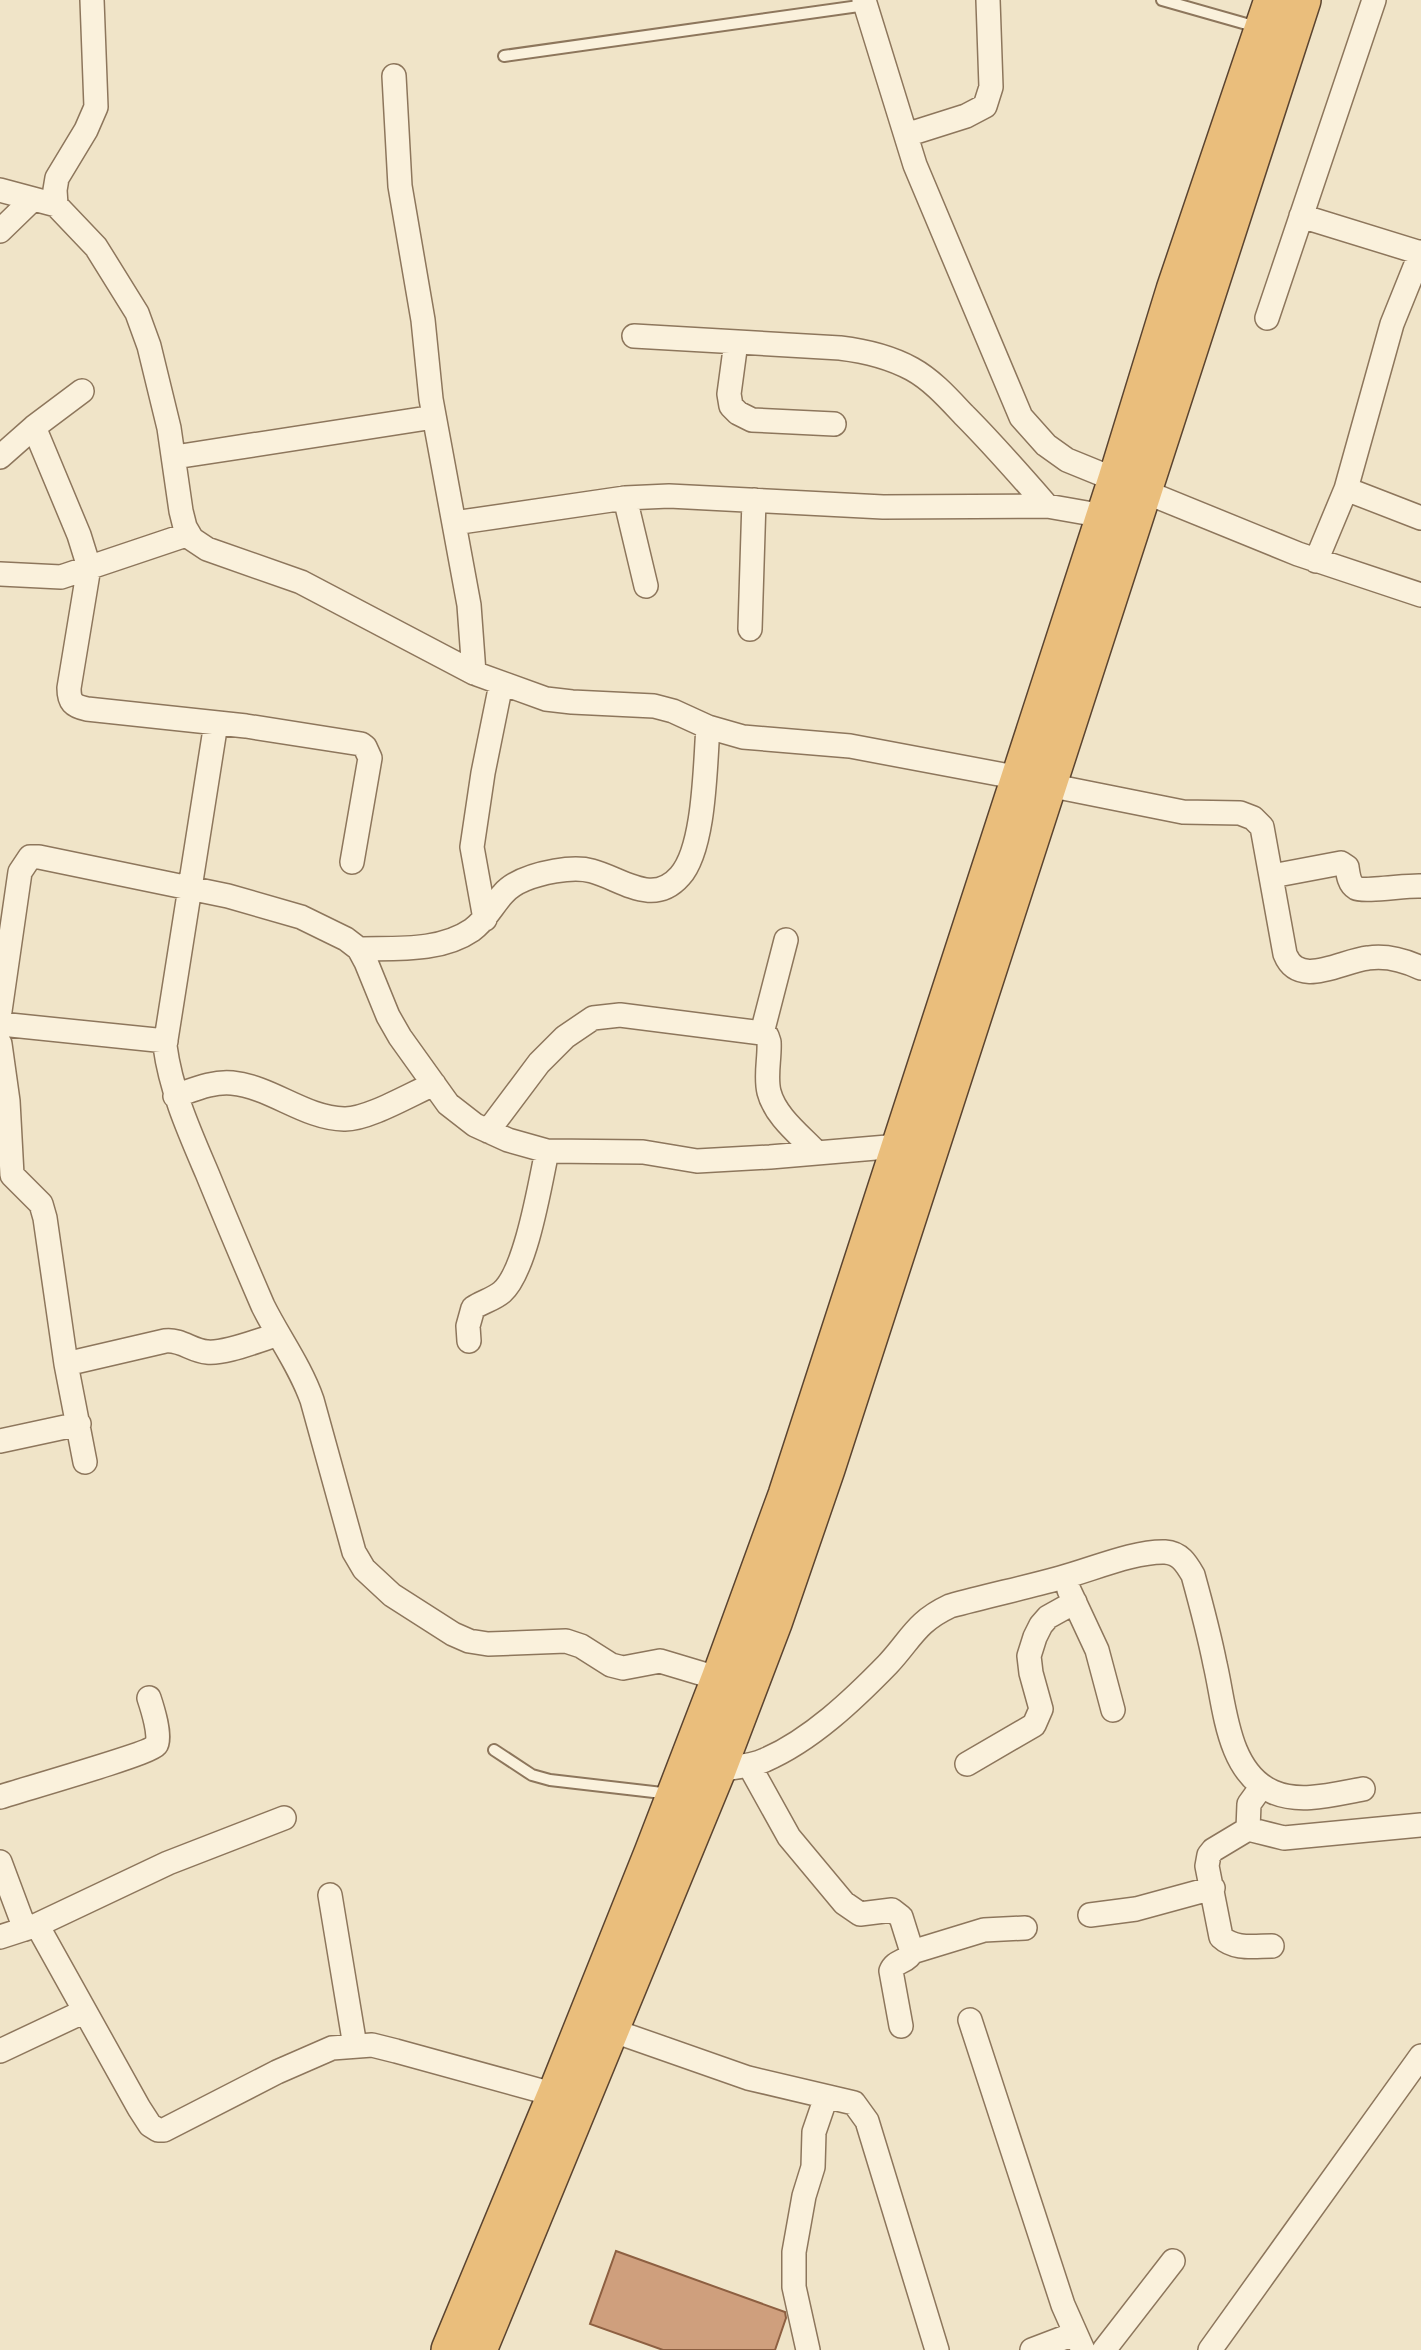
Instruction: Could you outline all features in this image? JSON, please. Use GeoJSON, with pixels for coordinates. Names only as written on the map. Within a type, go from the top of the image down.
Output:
{"type":"FeatureCollection","features":[{"type":"Feature","properties":{"kind":"highway"},"geometry":{"type":"LineString","coordinates":[[478,2350],[611,2030],[733,1767],[773,1623],[826,1469],[1034,781],[1129,485],[1302,0]]}},
{"type":"Feature","properties":{"kind":"highway"},"geometry":{"type":"LineString","coordinates":[[450,2350],[556,2095],[676,1794],[787,1495],[900,1146],[1034,781],[1104,516],[1129,485],[1175,290],[1268,14]]}},
{"type":"Feature","properties":{"kind":"street"},"geometry":{"type":"LineString","coordinates":[[56,205],[57,177],[86,130],[96,107],[92,0]]}},
{"type":"Feature","properties":{"kind":"street"},"geometry":{"type":"LineString","coordinates":[[906,135],[966,116],[985,106],[991,88],[988,0]]}},
{"type":"Feature","properties":{"kind":"street"},"geometry":{"type":"LineString","coordinates":[[1266,318],[1374,0]]}},
{"type":"Feature","properties":{"kind":"street"},"geometry":{"type":"LineString","coordinates":[[865,3],[915,164],[1021,417],[1046,445],[1067,460],[1316,561],[1421,595]]}},
{"type":"Feature","properties":{"kind":"street"},"geometry":{"type":"LineString","coordinates":[[394,76],[400,186],[423,320],[434,417],[470,605],[474,673]]}},
{"type":"Feature","properties":{"kind":"street"},"geometry":{"type":"LineString","coordinates":[[0,190],[56,205],[96,247],[137,313],[149,346],[175,457],[181,511],[191,539],[207,549],[301,582],[474,673],[546,698],[654,706],[743,737],[850,746],[1183,812],[1240,813],[1253,818],[1262,827],[1285,954],[1296,969],[1313,972],[1367,958],[1387,957],[1404,960],[1421,968]]}},
{"type":"Feature","properties":{"kind":"street"},"geometry":{"type":"LineString","coordinates":[[0,231],[33,199]]}},
{"type":"Feature","properties":{"kind":"street"},"geometry":{"type":"LineString","coordinates":[[1301,216],[1421,253],[1392,324],[1346,489],[1316,561]]}},
{"type":"Feature","properties":{"kind":"street"},"geometry":{"type":"LineString","coordinates":[[634,336],[853,349],[889,359],[912,369],[937,387],[1001,453],[1047,506]]}},
{"type":"Feature","properties":{"kind":"street"},"geometry":{"type":"LineString","coordinates":[[736,342],[729,394],[731,405],[738,413],[752,420],[834,424]]}},
{"type":"Feature","properties":{"kind":"street"},"geometry":{"type":"LineString","coordinates":[[0,457],[82,391]]}},
{"type":"Feature","properties":{"kind":"street"},"geometry":{"type":"LineString","coordinates":[[175,457],[434,417]]}},
{"type":"Feature","properties":{"kind":"street"},"geometry":{"type":"LineString","coordinates":[[34,427],[79,535],[89,567],[69,688],[72,704],[87,709],[246,726],[327,738],[365,747],[370,758],[352,862]]}},
{"type":"Feature","properties":{"kind":"street"},"geometry":{"type":"LineString","coordinates":[[1346,489],[1421,518]]}},
{"type":"Feature","properties":{"kind":"street"},"geometry":{"type":"LineString","coordinates":[[454,523],[625,498],[669,496],[883,507],[1047,506],[1104,516]]}},
{"type":"Feature","properties":{"kind":"street"},"geometry":{"type":"LineString","coordinates":[[625,498],[646,586]]}},
{"type":"Feature","properties":{"kind":"street"},"geometry":{"type":"LineString","coordinates":[[750,629],[754,500]]}},
{"type":"Feature","properties":{"kind":"street"},"geometry":{"type":"LineString","coordinates":[[0,574],[61,577],[189,534]]}},
{"type":"Feature","properties":{"kind":"street"},"geometry":{"type":"LineString","coordinates":[[485,919],[472,846],[501,684]]}},
{"type":"Feature","properties":{"kind":"street"},"geometry":{"type":"LineString","coordinates":[[216,723],[166,1041],[168,1071],[175,1096],[258,1294],[277,1335],[303,1375],[354,1552],[364,1569],[392,1595],[453,1634],[469,1641],[488,1644],[566,1641],[581,1646],[611,1665],[623,1668],[660,1661],[720,1679]]}},
{"type":"Feature","properties":{"kind":"street"},"geometry":{"type":"LineString","coordinates":[[359,949],[429,947],[453,940],[471,931],[485,919],[511,886],[558,870],[593,871],[613,881],[652,891],[670,885],[681,875],[695,851],[708,727]]}},
{"type":"Feature","properties":{"kind":"street"},"geometry":{"type":"LineString","coordinates":[[0,1012],[20,872],[30,857],[189,887],[301,917],[328,928],[359,949],[400,1037],[448,1104],[475,1125],[508,1140],[547,1151],[643,1152],[697,1161],[900,1146]]}},
{"type":"Feature","properties":{"kind":"street"},"geometry":{"type":"LineString","coordinates":[[1272,876],[1341,863],[1347,867],[1355,888],[1364,890],[1421,886]]}},
{"type":"Feature","properties":{"kind":"street"},"geometry":{"type":"LineString","coordinates":[[762,1033],[786,940]]}},
{"type":"Feature","properties":{"kind":"street"},"geometry":{"type":"LineString","coordinates":[[488,1131],[538,1063],[578,1026],[593,1017],[620,1016],[762,1033],[769,1042],[768,1081],[772,1099],[783,1117],[816,1152]]}},
{"type":"Feature","properties":{"kind":"street"},"geometry":{"type":"LineString","coordinates":[[0,1024],[166,1041]]}},
{"type":"Feature","properties":{"kind":"street"},"geometry":{"type":"LineString","coordinates":[[0,1044],[12,1175],[41,1204],[45,1218],[66,1364],[85,1462]]}},
{"type":"Feature","properties":{"kind":"street"},"geometry":{"type":"LineString","coordinates":[[175,1096],[205,1086],[233,1083],[310,1112],[345,1119],[366,1115],[433,1084]]}},
{"type":"Feature","properties":{"kind":"street"},"geometry":{"type":"LineString","coordinates":[[470,1341],[470,1315],[473,1308],[503,1292],[511,1281],[528,1237],[547,1151]]}},
{"type":"Feature","properties":{"kind":"street"},"geometry":{"type":"LineString","coordinates":[[66,1364],[165,1341],[174,1340],[206,1352],[220,1351],[277,1335]]}},
{"type":"Feature","properties":{"kind":"street"},"geometry":{"type":"LineString","coordinates":[[0,1441],[79,1424]]}},
{"type":"Feature","properties":{"kind":"street"},"geometry":{"type":"LineString","coordinates":[[901,2026],[891,1971],[895,1964],[908,1959],[912,1946],[901,1917],[892,1910],[860,1914],[844,1903],[819,1876],[733,1767],[764,1760],[818,1726],[889,1662],[922,1621],[932,1614],[950,1605],[1149,1554],[1167,1552],[1179,1556],[1193,1574],[1230,1732],[1241,1761],[1262,1786],[1275,1793],[1299,1798],[1363,1789]]}},
{"type":"Feature","properties":{"kind":"street"},"geometry":{"type":"LineString","coordinates":[[1063,1578],[1097,1650],[1113,1710]]}},
{"type":"Feature","properties":{"kind":"street"},"geometry":{"type":"LineString","coordinates":[[967,1764],[1034,1725],[1041,1709],[1029,1656],[1035,1637],[1048,1617],[1075,1602]]}},
{"type":"Feature","properties":{"kind":"street"},"geometry":{"type":"LineString","coordinates":[[0,1797],[148,1751],[156,1746],[159,1738],[149,1698]]}},
{"type":"Feature","properties":{"kind":"street"},"geometry":{"type":"LineString","coordinates":[[1248,1829],[1249,1804],[1262,1786]]}},
{"type":"Feature","properties":{"kind":"street"},"geometry":{"type":"LineString","coordinates":[[0,1937],[31,1927],[168,1863],[284,1818]]}},
{"type":"Feature","properties":{"kind":"street"},"geometry":{"type":"LineString","coordinates":[[1272,1947],[1239,1947],[1228,1944],[1221,1937],[1207,1866],[1209,1855],[1248,1829],[1284,1838],[1421,1825]]}},
{"type":"Feature","properties":{"kind":"street"},"geometry":{"type":"LineString","coordinates":[[0,1862],[31,1927],[85,2011],[139,2108],[150,2125],[158,2130],[187,2121],[277,2071],[332,2048],[372,2045],[556,2095]]}},
{"type":"Feature","properties":{"kind":"street"},"geometry":{"type":"LineString","coordinates":[[1090,1915],[1136,1909],[1213,1888]]}},
{"type":"Feature","properties":{"kind":"street"},"geometry":{"type":"LineString","coordinates":[[330,1895],[355,2046]]}},
{"type":"Feature","properties":{"kind":"street"},"geometry":{"type":"LineString","coordinates":[[912,1952],[984,1930],[1025,1928]]}},
{"type":"Feature","properties":{"kind":"street"},"geometry":{"type":"LineString","coordinates":[[0,2051],[85,2011]]}},
{"type":"Feature","properties":{"kind":"street"},"geometry":{"type":"LineString","coordinates":[[970,2020],[1079,2342],[1032,2350]]}},
{"type":"Feature","properties":{"kind":"street"},"geometry":{"type":"LineString","coordinates":[[611,2030],[748,2078],[826,2098],[842,2098],[854,2103],[867,2122],[937,2350]]}},
{"type":"Feature","properties":{"kind":"street"},"geometry":{"type":"LineString","coordinates":[[1210,2350],[1421,2056]]}},
{"type":"Feature","properties":{"kind":"street"},"geometry":{"type":"LineString","coordinates":[[808,2350],[794,2287],[794,2252],[804,2196],[813,2167],[814,2132],[826,2098]]}},
{"type":"Feature","properties":{"kind":"street"},"geometry":{"type":"LineString","coordinates":[[1104,2350],[1173,2261]]}},
{"type":"Feature","properties":{"kind":"lane"},"geometry":{"type":"LineString","coordinates":[[1162,0],[1268,14]]}},
{"type":"Feature","properties":{"kind":"lane"},"geometry":{"type":"LineString","coordinates":[[504,55],[865,3]]}},
{"type":"Feature","properties":{"kind":"lane"},"geometry":{"type":"LineString","coordinates":[[494,1750],[532,1775],[550,1780],[676,1794]]}},
{"type":"Feature","properties":{"kind":"building"},"geometry":{"type":"Polygon","coordinates":[[[616,2251],[785,2312],[786,2318],[775,2350],[663,2350],[590,2324],[616,2251]]]}}]}
